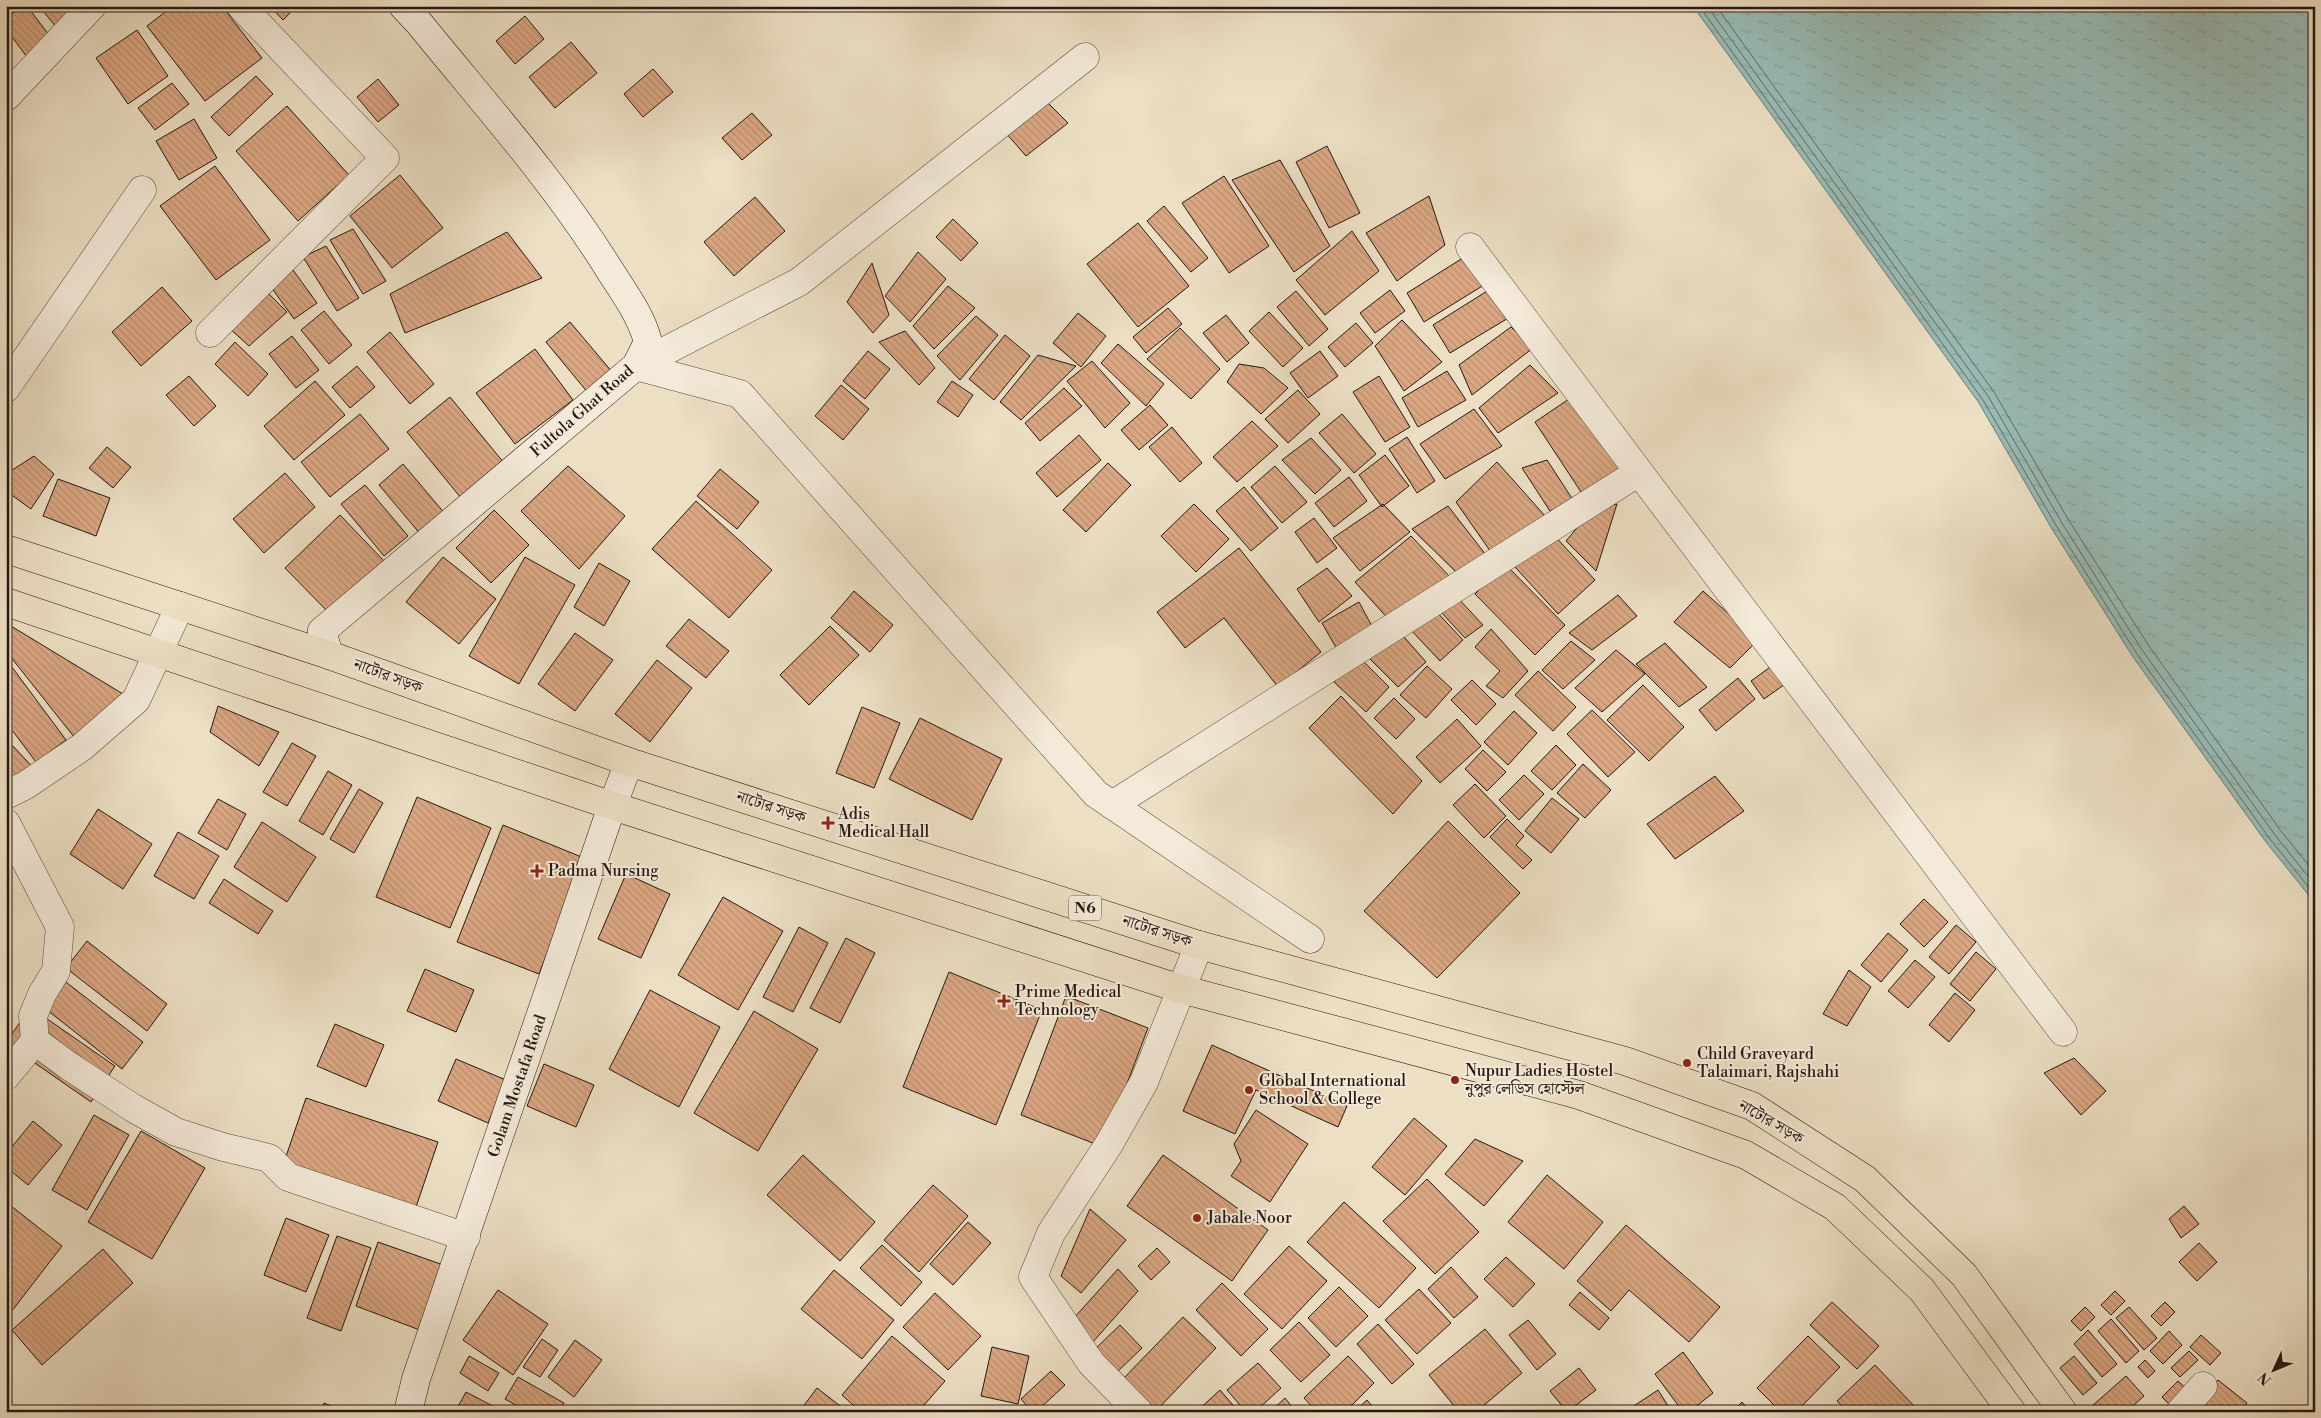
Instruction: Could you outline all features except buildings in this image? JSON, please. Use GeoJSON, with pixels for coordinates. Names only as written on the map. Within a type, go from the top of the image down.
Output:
{"type":"FeatureCollection","features":[{"type":"Feature","properties":{"kind":"highway","name":"নাটোর সড়ক"},"geometry":{"type":"LineString","coordinates":[[6,549],[329,655],[629,762],[1199,945],[1625,1062],[1752,1106],[1865,1179],[1964,1275],[2063,1412]]}},
{"type":"Feature","properties":{"kind":"highway"},"geometry":{"type":"LineString","coordinates":[[6,602],[612,806],[1181,989],[1579,1095],[1746,1155],[1836,1207],[1922,1290],[2012,1412]]}},
{"type":"Feature","properties":{"kind":"street"},"geometry":{"type":"LineString","coordinates":[[6,97],[92,6]]}},
{"type":"Feature","properties":{"kind":"street"},"geometry":{"type":"LineString","coordinates":[[210,333],[385,158],[241,6]]}},
{"type":"Feature","properties":{"kind":"street","name":"Fultola Ghat Road"},"geometry":{"type":"LineString","coordinates":[[329,655],[322,631],[636,366],[648,342],[644,323],[591,240],[532,161],[403,6]]}},
{"type":"Feature","properties":{"kind":"street"},"geometry":{"type":"LineString","coordinates":[[636,366],[799,282],[1084,57]]}},
{"type":"Feature","properties":{"kind":"street"},"geometry":{"type":"LineString","coordinates":[[6,388],[142,190]]}},
{"type":"Feature","properties":{"kind":"street"},"geometry":{"type":"LineString","coordinates":[[1470,247],[2063,1032]]}},
{"type":"Feature","properties":{"kind":"street"},"geometry":{"type":"LineString","coordinates":[[636,366],[740,394],[1096,794],[1310,939]]}},
{"type":"Feature","properties":{"kind":"street"},"geometry":{"type":"LineString","coordinates":[[1112,805],[1639,472]]}},
{"type":"Feature","properties":{"kind":"street"},"geometry":{"type":"LineString","coordinates":[[6,795],[26,785],[82,747],[136,700],[180,606]]}},
{"type":"Feature","properties":{"kind":"street","name":"Golam Mostafa Road"},"geometry":{"type":"LineString","coordinates":[[408,1412],[416,1379],[612,806],[629,762]]}},
{"type":"Feature","properties":{"kind":"street"},"geometry":{"type":"LineString","coordinates":[[6,823],[60,927],[56,971],[42,994],[33,1016],[35,1041],[6,1076]]}},
{"type":"Feature","properties":{"kind":"street"},"geometry":{"type":"LineString","coordinates":[[1138,1412],[1091,1363],[1034,1277],[1051,1233],[1109,1144],[1144,1082],[1199,945]]}},
{"type":"Feature","properties":{"kind":"street"},"geometry":{"type":"LineString","coordinates":[[35,1041],[133,1108],[176,1132],[223,1147],[269,1158],[288,1177],[466,1237]]}},
{"type":"Feature","properties":{"kind":"street"},"geometry":{"type":"LineString","coordinates":[[2180,1412],[2203,1386]]}},
{"type":"Feature","properties":{"kind":"water"},"geometry":{"type":"Polygon","coordinates":[[[1693,6],[2315,6],[2315,903],[2266,842],[2133,657],[2052,529],[1979,403],[1693,6]]]}},
{"type":"Feature","properties":{"kind":"place","name":"Adis Medical Hall"},"geometry":{"type":"Point","coordinates":[828,823]}},
{"type":"Feature","properties":{"kind":"place","name":"Padma Nursing"},"geometry":{"type":"Point","coordinates":[537,871]}},
{"type":"Feature","properties":{"kind":"place","name":"Prime Medical Technology"},"geometry":{"type":"Point","coordinates":[1004,1001]}},
{"type":"Feature","properties":{"kind":"place","name":"Child Graveyard Talaimari, Rajshahi"},"geometry":{"type":"Point","coordinates":[1687,1063]}},
{"type":"Feature","properties":{"kind":"place","name":"Nupur Ladies Hostel নুপুর লেডিস হোস্টেল"},"geometry":{"type":"Point","coordinates":[1455,1080]}},
{"type":"Feature","properties":{"kind":"place","name":"Global International School & College"},"geometry":{"type":"Point","coordinates":[1249,1090]}},
{"type":"Feature","properties":{"kind":"place","name":"Jabale Noor"},"geometry":{"type":"Point","coordinates":[1197,1218]}}]}
